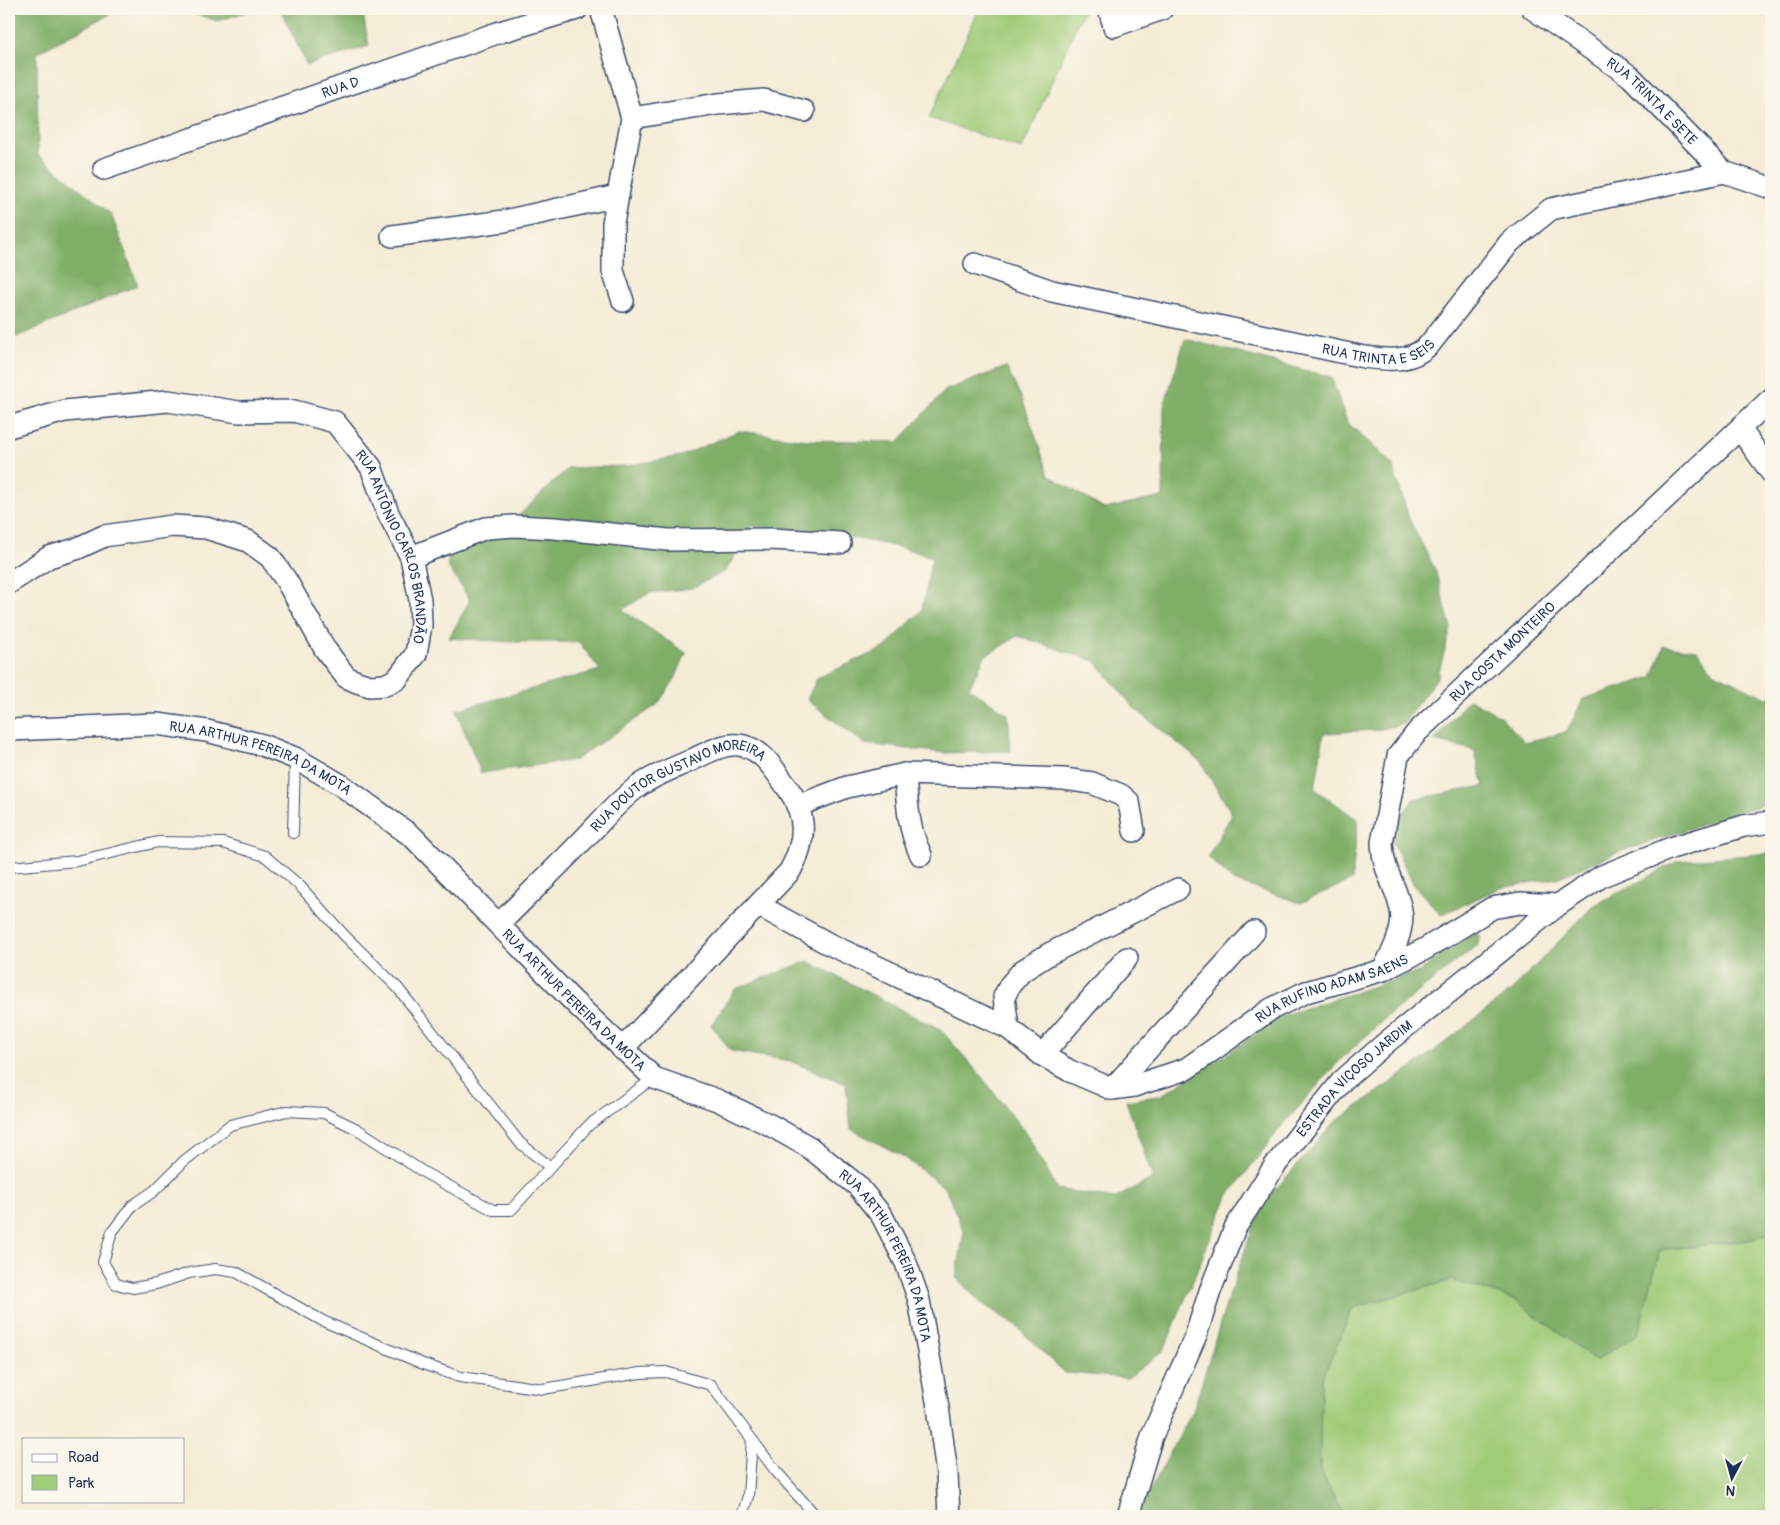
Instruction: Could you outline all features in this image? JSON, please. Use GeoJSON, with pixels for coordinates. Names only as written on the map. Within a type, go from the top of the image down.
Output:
{"type":"FeatureCollection","features":[{"type":"Feature","properties":{"kind":"street","name":"RUA D"},"geometry":{"type":"LineString","coordinates":[[104,169],[500,32],[577,9]]}},
{"type":"Feature","properties":{"kind":"street"},"geometry":{"type":"LineString","coordinates":[[601,9],[632,118],[613,223],[613,271],[622,301]]}},
{"type":"Feature","properties":{"kind":"street"},"geometry":{"type":"LineString","coordinates":[[1109,9],[1114,26],[1162,9]]}},
{"type":"Feature","properties":{"kind":"street","name":"RUA TRINTA E SETE"},"geometry":{"type":"LineString","coordinates":[[1533,9],[1630,76],[1724,172],[1771,188]]}},
{"type":"Feature","properties":{"kind":"street"},"geometry":{"type":"LineString","coordinates":[[632,118],[718,104],[764,100],[804,112]]}},
{"type":"Feature","properties":{"kind":"street","name":"RUA TRINTA E SEIS"},"geometry":{"type":"LineString","coordinates":[[975,264],[1052,291],[1364,357],[1403,360],[1419,355],[1429,345],[1510,242],[1551,209],[1724,172]]}},
{"type":"Feature","properties":{"kind":"street"},"geometry":{"type":"LineString","coordinates":[[392,236],[504,221],[617,196]]}},
{"type":"Feature","properties":{"kind":"street","name":"RUA COSTA MONTEIRO"},"geometry":{"type":"LineString","coordinates":[[1383,970],[1392,953],[1402,921],[1401,910],[1382,857],[1382,843],[1398,756],[1418,732],[1771,399]]}},
{"type":"Feature","properties":{"kind":"street","name":"RUA ANTÔNIO CARLOS BRANDÃO"},"geometry":{"type":"LineString","coordinates":[[9,427],[66,411],[168,401],[239,412],[294,411],[335,422],[371,467],[388,512],[411,557],[420,600],[421,626],[416,654],[397,679],[385,685],[370,686],[346,677],[325,650],[286,580],[270,557],[248,541],[227,532],[206,528],[172,526],[104,536],[49,557],[9,583]]}},
{"type":"Feature","properties":{"kind":"street"},"geometry":{"type":"LineString","coordinates":[[1740,430],[1771,472]]}},
{"type":"Feature","properties":{"kind":"street"},"geometry":{"type":"LineString","coordinates":[[411,557],[486,528],[514,526],[555,528],[668,540],[771,539],[840,543]]}},
{"type":"Feature","properties":{"kind":"street","name":"RUA ARTHUR PEREIRA DA MOTA"},"geometry":{"type":"LineString","coordinates":[[9,730],[157,724],[207,731],[262,745],[296,758],[341,785],[402,827],[622,1049],[654,1078],[717,1100],[770,1125],[808,1147],[858,1186],[882,1216],[906,1263],[919,1300],[938,1407],[947,1474],[949,1516]]}},
{"type":"Feature","properties":{"kind":"street","name":"RUA DOUTOR GUSTAVO MOREIRA"},"geometry":{"type":"LineString","coordinates":[[499,924],[612,810],[638,787],[713,750],[742,745],[756,750],[768,762],[791,793],[797,806],[802,823],[803,838],[800,853],[790,871],[622,1049]]}},
{"type":"Feature","properties":{"kind":"street"},"geometry":{"type":"LineString","coordinates":[[905,774],[909,823],[913,840],[921,856]]}},
{"type":"Feature","properties":{"kind":"street"},"geometry":{"type":"LineString","coordinates":[[797,806],[847,787],[905,774],[1034,778],[1092,783],[1109,788],[1130,802],[1134,831]]}},
{"type":"Feature","properties":{"kind":"street","name":"ESTRADA VIÇOSO JARDIM"},"geometry":{"type":"LineString","coordinates":[[1128,1516],[1152,1436],[1196,1335],[1210,1291],[1235,1228],[1274,1167],[1342,1081],[1388,1041],[1558,905],[1602,876],[1672,848],[1744,826],[1771,822]]}},
{"type":"Feature","properties":{"kind":"street"},"geometry":{"type":"LineString","coordinates":[[1008,1028],[1004,997],[1010,985],[1022,971],[1049,954],[1178,889]]}},
{"type":"Feature","properties":{"kind":"street","name":"RUA RUFINO ADAM SAENS"},"geometry":{"type":"LineString","coordinates":[[1112,1089],[1156,1081],[1186,1069],[1280,1005],[1306,992],[1383,970],[1425,949],[1492,908],[1520,903],[1558,905]]}},
{"type":"Feature","properties":{"kind":"street"},"geometry":{"type":"LineString","coordinates":[[758,905],[827,943],[1008,1028],[1042,1055],[1070,1071],[1112,1089],[1254,932]]}},
{"type":"Feature","properties":{"kind":"street"},"geometry":{"type":"LineString","coordinates":[[1042,1055],[1127,958]]}},
{"type":"Feature","properties":{"kind":"lane"},"geometry":{"type":"LineString","coordinates":[[293,833],[296,758]]}},
{"type":"Feature","properties":{"kind":"lane"},"geometry":{"type":"LineString","coordinates":[[9,867],[77,861],[158,842],[223,843],[265,856],[300,885],[345,936],[397,988],[520,1143],[550,1167]]}},
{"type":"Feature","properties":{"kind":"lane"},"geometry":{"type":"LineString","coordinates":[[654,1078],[590,1124],[511,1210],[493,1210],[425,1173],[357,1129],[324,1113],[286,1112],[230,1125],[184,1161],[154,1191],[132,1206],[112,1232],[103,1262],[116,1284],[133,1288],[156,1284],[189,1273],[215,1269],[236,1272],[323,1321],[423,1364],[460,1377],[542,1389],[640,1374],[666,1372],[712,1385],[752,1440],[816,1516]]}},
{"type":"Feature","properties":{"kind":"lane"},"geometry":{"type":"LineString","coordinates":[[742,1516],[748,1496],[752,1440]]}},
{"type":"Feature","properties":{"kind":"green space"},"geometry":{"type":"Polygon","coordinates":[[[9,9],[120,9],[37,53],[38,155],[111,214],[138,285],[9,340],[9,9]]]}},
{"type":"Feature","properties":{"kind":"green space"},"geometry":{"type":"Polygon","coordinates":[[[180,9],[256,9],[217,21],[180,9]]]}},
{"type":"Feature","properties":{"kind":"green space"},"geometry":{"type":"Polygon","coordinates":[[[280,9],[362,9],[369,46],[307,65],[280,9]]]}},
{"type":"Feature","properties":{"kind":"green space"},"geometry":{"type":"Polygon","coordinates":[[[979,9],[1084,9],[1022,149],[929,118],[979,9]]]}},
{"type":"Feature","properties":{"kind":"green space"},"geometry":{"type":"Polygon","coordinates":[[[1185,339],[1331,377],[1347,422],[1392,464],[1410,521],[1435,569],[1451,628],[1437,678],[1403,724],[1376,730],[1324,733],[1315,789],[1358,820],[1352,880],[1301,903],[1233,881],[1208,857],[1232,814],[1200,761],[1134,708],[1095,661],[1018,636],[985,656],[969,688],[1008,714],[1011,751],[945,753],[865,744],[807,700],[817,678],[884,648],[922,610],[932,557],[866,540],[820,534],[751,526],[726,571],[692,588],[649,593],[622,610],[686,653],[675,679],[657,705],[575,760],[481,773],[456,710],[600,670],[579,642],[511,642],[449,638],[470,600],[447,565],[454,546],[509,525],[568,468],[626,466],[681,456],[739,431],[807,440],[898,442],[946,390],[1006,367],[1023,401],[1049,475],[1104,509],[1163,497],[1164,406],[1185,339]]]}},
{"type":"Feature","properties":{"kind":"green space"},"geometry":{"type":"Polygon","coordinates":[[[1664,646],[1697,650],[1713,672],[1767,698],[1771,697],[1771,802],[1616,853],[1557,878],[1500,888],[1441,915],[1414,885],[1388,833],[1414,799],[1484,786],[1474,750],[1434,741],[1469,699],[1500,716],[1525,742],[1567,732],[1583,699],[1652,677],[1664,646]]]}},
{"type":"Feature","properties":{"kind":"green space"},"geometry":{"type":"Polygon","coordinates":[[[1771,853],[1771,1234],[1755,1239],[1660,1250],[1638,1334],[1596,1360],[1515,1300],[1452,1280],[1353,1308],[1321,1381],[1320,1471],[1344,1516],[1136,1516],[1193,1411],[1225,1308],[1260,1207],[1334,1123],[1421,1061],[1511,991],[1593,906],[1678,861],[1771,853]]]}},
{"type":"Feature","properties":{"kind":"green space"},"geometry":{"type":"Polygon","coordinates":[[[1480,934],[1478,945],[1390,1014],[1343,1057],[1281,1127],[1228,1196],[1164,1350],[1128,1378],[1065,1373],[1015,1325],[981,1303],[956,1278],[964,1232],[945,1188],[904,1157],[851,1129],[846,1084],[790,1061],[731,1051],[711,1025],[735,989],[808,961],[942,1031],[981,1076],[1028,1136],[1057,1189],[1114,1199],[1153,1178],[1126,1101],[1162,1095],[1231,1051],[1281,1016],[1421,971],[1463,937],[1480,934]]]}},
{"type":"Feature","properties":{"kind":"green space"},"geometry":{"type":"Polygon","coordinates":[[[1771,1234],[1771,1516],[1424,1516],[1422,1513],[1344,1516],[1320,1471],[1321,1381],[1353,1308],[1452,1280],[1515,1300],[1596,1360],[1638,1334],[1660,1250],[1755,1239],[1771,1234]]]}}]}
